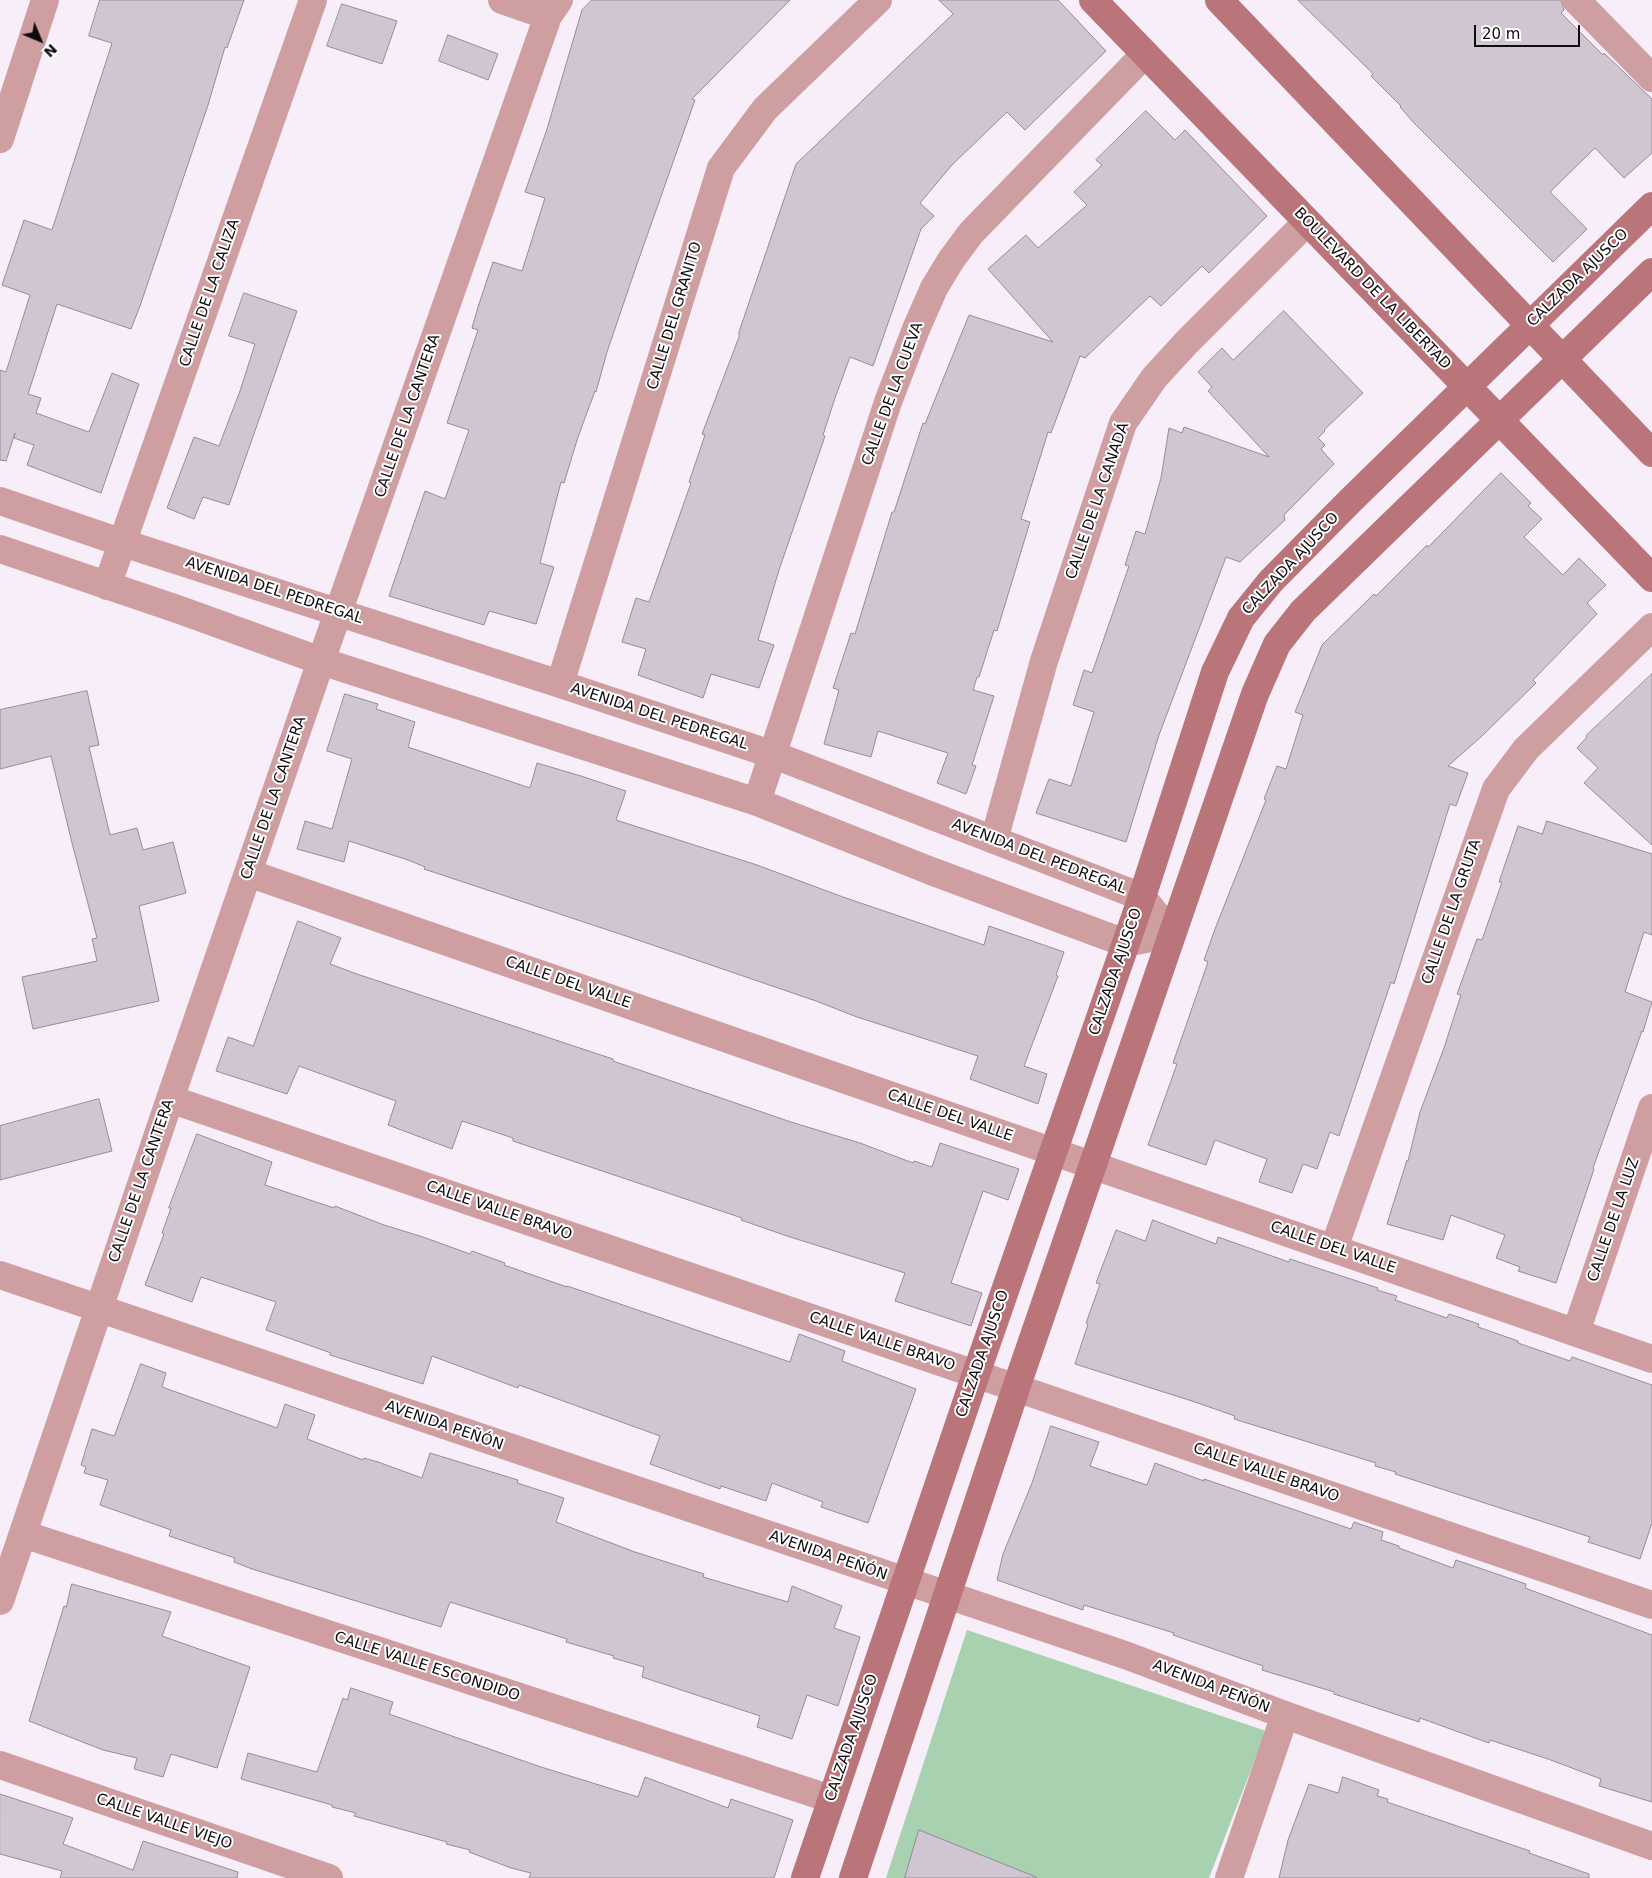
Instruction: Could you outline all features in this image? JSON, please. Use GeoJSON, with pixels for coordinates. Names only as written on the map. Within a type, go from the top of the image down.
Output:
{"type":"FeatureCollection","features":[{"type":"Feature","properties":{"kind":"street"},"geometry":{"type":"LineString","coordinates":[[0,139],[46,0]]}},
{"type":"Feature","properties":{"kind":"street","name":"CALLE DE LA CALIZA"},"geometry":{"type":"LineString","coordinates":[[107,586],[313,0]]}},
{"type":"Feature","properties":{"kind":"street"},"geometry":{"type":"LineString","coordinates":[[502,0],[554,8]]}},
{"type":"Feature","properties":{"kind":"street","name":"CALLE DEL GRANITO"},"geometry":{"type":"LineString","coordinates":[[560,684],[721,168],[765,109],[878,0]]}},
{"type":"Feature","properties":{"kind":"street","name":"BOULEVARD DE LA LIBERTAD"},"geometry":{"type":"LineString","coordinates":[[1093,0],[1652,578]]}},
{"type":"Feature","properties":{"kind":"street"},"geometry":{"type":"LineString","coordinates":[[1219,0],[1652,453]]}},
{"type":"Feature","properties":{"kind":"street"},"geometry":{"type":"LineString","coordinates":[[1576,0],[1652,78]]}},
{"type":"Feature","properties":{"kind":"street","name":"CALLE DE LA CANTERA"},"geometry":{"type":"LineString","coordinates":[[0,1601],[98,1309],[321,661],[554,8]]}},
{"type":"Feature","properties":{"kind":"street","name":"CALLE DE LA CUEVA"},"geometry":{"type":"LineString","coordinates":[[757,802],[774,755],[888,402],[934,288],[951,260],[971,233],[1145,54]]}},
{"type":"Feature","properties":{"kind":"street","name":"CALZADA AJUSCO"},"geometry":{"type":"LineString","coordinates":[[804,1878],[976,1374],[1142,897],[1215,672],[1241,618],[1272,581],[1350,501],[1652,206]]}},
{"type":"Feature","properties":{"kind":"street","name":"CALLE DE LA CANADÁ"},"geometry":{"type":"LineString","coordinates":[[994,840],[1044,661],[1123,423],[1154,378],[1307,222]]}},
{"type":"Feature","properties":{"kind":"street"},"geometry":{"type":"LineString","coordinates":[[852,1878],[1016,1388],[1172,934],[1256,694],[1277,644],[1303,610],[1652,272]]}},
{"type":"Feature","properties":{"kind":"street","name":"AVENIDA DEL PEDREGAL"},"geometry":{"type":"LineString","coordinates":[[0,501],[123,543],[340,612],[774,755],[1142,897],[1172,934]]}},
{"type":"Feature","properties":{"kind":"street"},"geometry":{"type":"LineString","coordinates":[[0,549],[180,610],[321,661],[757,802],[931,871],[1126,943],[1172,934]]}},
{"type":"Feature","properties":{"kind":"street","name":"CALLE DE LA GRUTA"},"geometry":{"type":"LineString","coordinates":[[1334,1248],[1496,789],[1526,749],[1652,627]]}},
{"type":"Feature","properties":{"kind":"street","name":"CALLE DEL VALLE"},"geometry":{"type":"LineString","coordinates":[[248,873],[1652,1359]]}},
{"type":"Feature","properties":{"kind":"street","name":"CALLE VALLE BRAVO"},"geometry":{"type":"LineString","coordinates":[[170,1099],[1652,1605]]}},
{"type":"Feature","properties":{"kind":"street","name":"CALLE DE LA LUZ"},"geometry":{"type":"LineString","coordinates":[[1576,1332],[1652,1108]]}},
{"type":"Feature","properties":{"kind":"street","name":"AVENIDA PEÑÓN"},"geometry":{"type":"LineString","coordinates":[[0,1275],[1125,1655],[1285,1715],[1652,1846]]}},
{"type":"Feature","properties":{"kind":"street","name":"CALLE VALLE ESCONDIDO"},"geometry":{"type":"LineString","coordinates":[[23,1534],[832,1799]]}},
{"type":"Feature","properties":{"kind":"street"},"geometry":{"type":"LineString","coordinates":[[1229,1878],[1285,1715]]}},
{"type":"Feature","properties":{"kind":"street","name":"CALLE VALLE VIEJO"},"geometry":{"type":"LineString","coordinates":[[0,1765],[329,1878]]}},
{"type":"Feature","properties":{"kind":"green space"},"geometry":{"type":"Polygon","coordinates":[[[967,1630],[1266,1731],[1209,1878],[886,1878],[967,1630]]]}},
{"type":"Feature","properties":{"kind":"building"},"geometry":{"type":"Polygon","coordinates":[[[100,0],[244,0],[227,48],[225,47],[208,105],[131,329],[57,304],[28,394],[41,398],[36,413],[89,432],[112,373],[139,384],[101,493],[27,465],[34,445],[14,438],[15,433],[6,461],[0,460],[0,370],[6,372],[30,295],[2,285],[24,220],[52,230],[112,43],[89,36],[100,0]]]}},
{"type":"Feature","properties":{"kind":"building"},"geometry":{"type":"Polygon","coordinates":[[[592,0],[790,0],[692,99],[695,100],[607,352],[596,392],[578,437],[564,483],[561,482],[540,563],[554,567],[536,624],[489,611],[484,625],[389,596],[425,491],[445,499],[469,430],[447,423],[478,330],[472,328],[478,307],[493,262],[522,271],[545,198],[525,192],[547,129],[582,10],[592,0]]]}},
{"type":"Feature","properties":{"kind":"building"},"geometry":{"type":"Polygon","coordinates":[[[939,0],[1058,0],[1106,51],[1025,130],[1007,112],[952,165],[920,203],[934,216],[921,229],[873,366],[850,357],[835,398],[823,435],[825,436],[779,570],[758,640],[774,645],[759,688],[711,674],[703,698],[638,675],[646,649],[622,642],[636,598],[649,602],[691,483],[689,482],[705,435],[702,434],[739,337],[739,332],[796,164],[953,14],[939,0]]]}},
{"type":"Feature","properties":{"kind":"building"},"geometry":{"type":"Polygon","coordinates":[[[1298,0],[1561,0],[1564,10],[1561,13],[1603,55],[1604,53],[1652,99],[1652,153],[1624,178],[1595,148],[1550,192],[1587,229],[1553,262],[1413,122],[1401,106],[1371,76],[1373,74],[1298,0]]]}},
{"type":"Feature","properties":{"kind":"building"},"geometry":{"type":"Polygon","coordinates":[[[342,4],[397,21],[382,64],[327,46],[342,4]]]}},
{"type":"Feature","properties":{"kind":"building"},"geometry":{"type":"Polygon","coordinates":[[[448,35],[498,54],[488,80],[439,61],[448,35]]]}},
{"type":"Feature","properties":{"kind":"building"},"geometry":{"type":"Polygon","coordinates":[[[1146,111],[1175,140],[1185,130],[1267,216],[1209,273],[1202,266],[1161,306],[1150,296],[1085,358],[1080,356],[1051,433],[1048,432],[1021,519],[1030,522],[997,631],[994,630],[973,690],[994,696],[972,765],[976,766],[966,794],[937,783],[948,753],[878,731],[871,757],[824,744],[839,690],[833,688],[851,633],[855,634],[892,512],[894,512],[923,423],[925,424],[969,315],[1053,342],[988,269],[1026,235],[1038,248],[1087,205],[1074,192],[1102,165],[1096,160],[1146,111]]]}},
{"type":"Feature","properties":{"kind":"building"},"geometry":{"type":"Polygon","coordinates":[[[244,293],[297,311],[229,505],[203,497],[194,519],[167,508],[194,437],[219,446],[240,391],[255,344],[229,336],[244,293]]]}},
{"type":"Feature","properties":{"kind":"building"},"geometry":{"type":"Polygon","coordinates":[[[1284,311],[1363,393],[1318,438],[1325,445],[1321,449],[1334,464],[1284,515],[1285,520],[1240,562],[1226,557],[1159,735],[1126,842],[1036,813],[1049,779],[1071,786],[1094,712],[1073,705],[1084,670],[1092,673],[1129,566],[1125,565],[1136,531],[1145,534],[1161,478],[1169,428],[1182,433],[1184,427],[1269,457],[1208,391],[1212,387],[1198,372],[1222,348],[1233,360],[1284,311]]]}},
{"type":"Feature","properties":{"kind":"building"},"geometry":{"type":"Polygon","coordinates":[[[1501,473],[1531,503],[1528,506],[1542,519],[1524,537],[1563,575],[1579,558],[1606,585],[1587,603],[1597,614],[1533,680],[1536,683],[1482,736],[1448,766],[1468,773],[1456,806],[1450,804],[1394,984],[1391,982],[1339,1136],[1330,1132],[1317,1169],[1303,1164],[1292,1193],[1259,1182],[1267,1159],[1215,1140],[1206,1165],[1148,1145],[1177,1064],[1173,1063],[1208,962],[1204,960],[1266,800],[1264,799],[1277,766],[1286,769],[1303,715],[1295,712],[1322,645],[1374,594],[1376,596],[1427,545],[1428,547],[1501,473]]]}},
{"type":"Feature","properties":{"kind":"building"},"geometry":{"type":"Polygon","coordinates":[[[1652,674],[1652,845],[1584,783],[1598,768],[1577,748],[1586,736],[1652,674]]]}},
{"type":"Feature","properties":{"kind":"building"},"geometry":{"type":"Polygon","coordinates":[[[87,691],[99,745],[89,747],[110,835],[137,828],[143,850],[173,842],[186,893],[139,906],[159,1001],[33,1029],[22,977],[97,961],[92,939],[97,938],[51,756],[0,769],[0,710],[87,691]]]}},
{"type":"Feature","properties":{"kind":"building"},"geometry":{"type":"Polygon","coordinates":[[[345,694],[378,704],[376,709],[415,722],[408,747],[530,788],[537,763],[581,776],[626,791],[616,820],[757,865],[843,897],[984,945],[989,926],[1064,952],[1056,975],[1058,976],[1024,1066],[1047,1074],[1038,1104],[970,1079],[978,1056],[857,1017],[816,1001],[635,939],[424,869],[425,867],[408,860],[349,841],[344,862],[297,849],[305,821],[332,829],[352,759],[327,751],[345,694]]]}},
{"type":"Feature","properties":{"kind":"building"},"geometry":{"type":"Polygon","coordinates":[[[1547,821],[1652,854],[1652,935],[1644,932],[1625,992],[1652,1002],[1643,1032],[1593,1168],[1556,1283],[1518,1271],[1520,1267],[1496,1258],[1505,1235],[1451,1215],[1443,1240],[1387,1224],[1408,1161],[1420,1112],[1461,995],[1457,994],[1477,939],[1482,940],[1502,882],[1499,882],[1518,826],[1542,834],[1547,821]]]}},
{"type":"Feature","properties":{"kind":"building"},"geometry":{"type":"Polygon","coordinates":[[[298,921],[341,938],[330,964],[357,974],[613,1059],[613,1061],[791,1122],[860,1143],[913,1163],[914,1161],[932,1167],[940,1143],[1019,1169],[1008,1200],[983,1191],[951,1283],[982,1293],[971,1326],[895,1301],[905,1273],[787,1236],[741,1220],[742,1218],[513,1141],[513,1138],[462,1121],[452,1149],[388,1125],[396,1101],[299,1066],[287,1094],[216,1071],[228,1037],[253,1046],[298,921]]]}},
{"type":"Feature","properties":{"kind":"building"},"geometry":{"type":"Polygon","coordinates":[[[99,1099],[112,1151],[0,1180],[0,1126],[99,1099]]]}},
{"type":"Feature","properties":{"kind":"building"},"geometry":{"type":"Polygon","coordinates":[[[197,1134],[272,1162],[265,1185],[334,1208],[335,1206],[470,1254],[472,1251],[505,1263],[504,1265],[567,1287],[790,1362],[799,1334],[845,1351],[842,1361],[916,1389],[868,1523],[821,1507],[823,1502],[772,1483],[766,1501],[721,1486],[720,1489],[650,1464],[660,1436],[519,1385],[518,1388],[432,1356],[423,1384],[330,1355],[331,1353],[266,1330],[276,1302],[201,1277],[192,1302],[145,1285],[164,1234],[162,1233],[171,1208],[169,1208],[197,1134]]]}},
{"type":"Feature","properties":{"kind":"building"},"geometry":{"type":"Polygon","coordinates":[[[1153,1220],[1216,1244],[1218,1237],[1289,1262],[1290,1259],[1378,1288],[1377,1290],[1397,1296],[1395,1300],[1447,1318],[1449,1314],[1479,1324],[1478,1327],[1518,1341],[1518,1343],[1570,1361],[1572,1357],[1652,1385],[1652,1523],[1640,1559],[1588,1542],[1590,1537],[1395,1474],[1396,1472],[1375,1466],[1376,1463],[1234,1419],[1235,1416],[1192,1401],[1075,1364],[1088,1324],[1086,1323],[1100,1284],[1096,1283],[1116,1230],[1145,1241],[1153,1220]]]}},
{"type":"Feature","properties":{"kind":"building"},"geometry":{"type":"Polygon","coordinates":[[[141,1364],[166,1373],[162,1387],[277,1428],[285,1404],[315,1415],[307,1439],[363,1460],[364,1458],[378,1462],[422,1478],[430,1453],[518,1480],[517,1483],[564,1498],[556,1522],[635,1552],[704,1574],[703,1577],[788,1602],[792,1586],[842,1606],[834,1628],[860,1637],[838,1706],[807,1695],[792,1739],[757,1727],[760,1716],[642,1677],[644,1667],[566,1642],[567,1639],[450,1602],[441,1627],[252,1569],[234,1562],[235,1558],[169,1536],[171,1530],[100,1505],[108,1480],[84,1473],[86,1467],[81,1465],[92,1429],[114,1436],[141,1364]]]}},
{"type":"Feature","properties":{"kind":"building"},"geometry":{"type":"Polygon","coordinates":[[[1051,1426],[1099,1442],[1090,1466],[1147,1485],[1155,1463],[1351,1529],[1354,1522],[1383,1532],[1381,1540],[1399,1546],[1399,1548],[1453,1568],[1456,1560],[1526,1584],[1525,1588],[1652,1635],[1652,1802],[1599,1786],[1601,1779],[1548,1759],[1490,1740],[1489,1743],[1420,1718],[1419,1722],[1334,1694],[1334,1692],[1262,1670],[1263,1666],[1173,1635],[1174,1633],[1084,1605],[1083,1610],[997,1580],[1003,1554],[1032,1483],[1051,1426]]]}},
{"type":"Feature","properties":{"kind":"building"},"geometry":{"type":"Polygon","coordinates":[[[72,1584],[171,1612],[162,1636],[250,1667],[217,1768],[171,1754],[163,1777],[134,1769],[137,1758],[103,1750],[29,1721],[72,1584]]]}},
{"type":"Feature","properties":{"kind":"building"},"geometry":{"type":"Polygon","coordinates":[[[351,1688],[393,1702],[389,1714],[541,1767],[638,1797],[645,1777],[728,1808],[731,1799],[793,1820],[774,1878],[529,1878],[531,1873],[511,1868],[469,1852],[470,1850],[446,1844],[447,1842],[354,1816],[356,1813],[332,1807],[332,1805],[241,1779],[248,1753],[317,1772],[343,1698],[347,1700],[351,1688]]]}},
{"type":"Feature","properties":{"kind":"building"},"geometry":{"type":"Polygon","coordinates":[[[1343,1777],[1379,1790],[1377,1796],[1388,1799],[1387,1802],[1530,1851],[1529,1853],[1589,1874],[1589,1878],[1279,1878],[1288,1840],[1309,1784],[1338,1793],[1343,1777]]]}},
{"type":"Feature","properties":{"kind":"building"},"geometry":{"type":"Polygon","coordinates":[[[0,1794],[73,1818],[63,1844],[133,1870],[143,1841],[238,1872],[237,1878],[60,1878],[62,1871],[0,1854],[0,1794]]]}},
{"type":"Feature","properties":{"kind":"building"},"geometry":{"type":"Polygon","coordinates":[[[919,1830],[1036,1877],[1036,1878],[905,1878],[919,1830]]]}}]}
